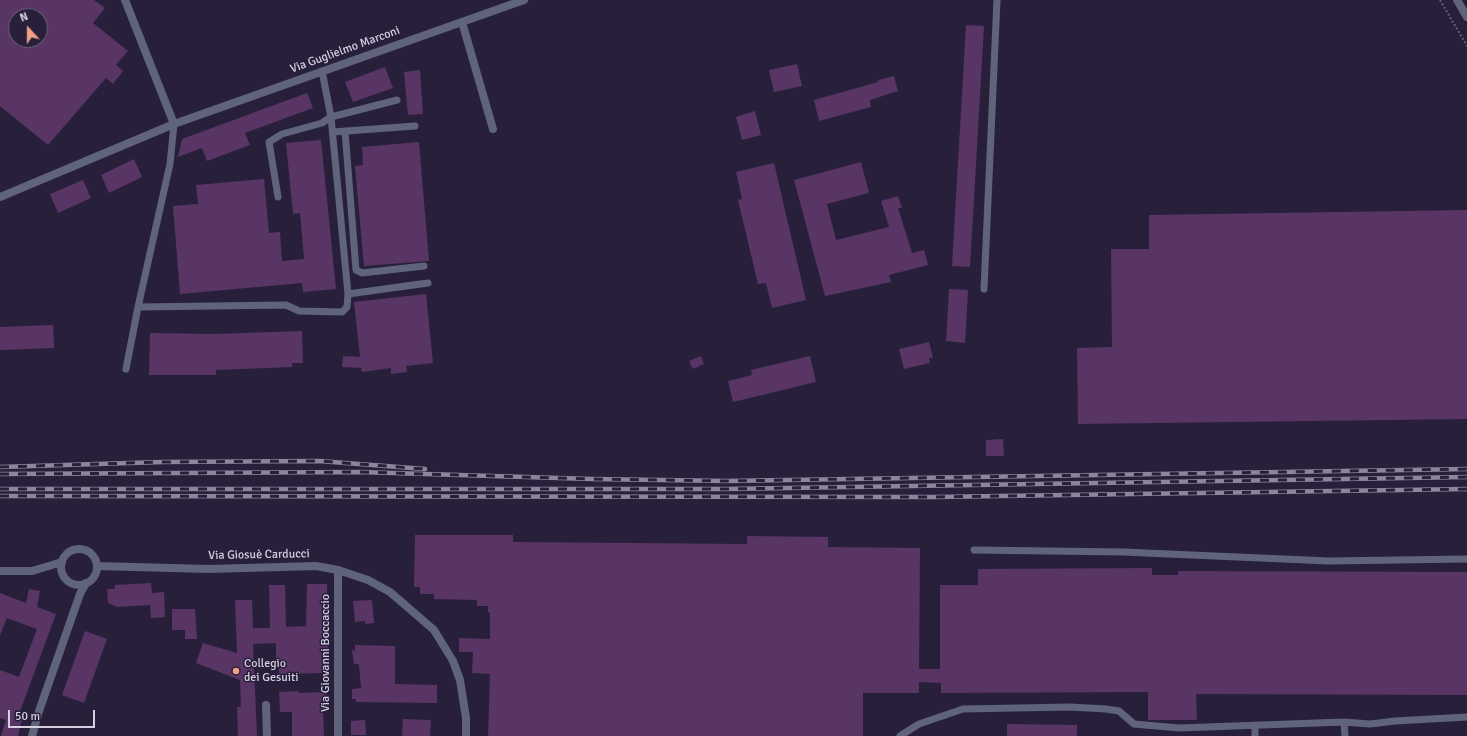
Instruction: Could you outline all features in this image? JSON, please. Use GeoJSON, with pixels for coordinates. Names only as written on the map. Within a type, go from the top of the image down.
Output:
{"type":"FeatureCollection","features":[{"type":"Feature","properties":{"kind":"street"},"geometry":{"type":"LineString","coordinates":[[125,0],[174,124]]}},
{"type":"Feature","properties":{"kind":"street","name":"Via Guglielmo Marconi"},"geometry":{"type":"LineString","coordinates":[[0,197],[174,124],[524,0]]}},
{"type":"Feature","properties":{"kind":"street"},"geometry":{"type":"LineString","coordinates":[[1457,0],[1467,18]]}},
{"type":"Feature","properties":{"kind":"street"},"geometry":{"type":"LineString","coordinates":[[462,22],[493,129]]}},
{"type":"Feature","properties":{"kind":"street"},"geometry":{"type":"LineString","coordinates":[[32,736],[38,711],[71,619],[86,583],[94,576],[97,566],[94,556],[90,553],[79,549],[68,553],[62,562],[63,574],[66,578],[76,584],[86,583]]}},
{"type":"Feature","properties":{"kind":"street"},"geometry":{"type":"LineString","coordinates":[[0,571],[32,571],[62,562]]}},
{"type":"Feature","properties":{"kind":"street","name":"Via Giosuè Carducci"},"geometry":{"type":"LineString","coordinates":[[97,566],[209,569],[316,566],[338,570],[368,580],[390,592],[434,630],[453,661],[460,680],[466,718],[466,736]]}},
{"type":"Feature","properties":{"kind":"street","name":"Via Giovanni Boccaccio"},"geometry":{"type":"LineString","coordinates":[[338,570],[338,736]]}},
{"type":"Feature","properties":{"kind":"street"},"geometry":{"type":"LineString","coordinates":[[266,705],[267,736]]}},
{"type":"Feature","properties":{"kind":"lane"},"geometry":{"type":"LineString","coordinates":[[984,289],[997,0]]}},
{"type":"Feature","properties":{"kind":"lane"},"geometry":{"type":"LineString","coordinates":[[138,307],[286,305],[299,311],[342,312],[347,307],[348,294],[333,132],[322,71]]}},
{"type":"Feature","properties":{"kind":"lane"},"geometry":{"type":"LineString","coordinates":[[278,197],[269,142],[282,134],[322,123],[331,117],[398,100]]}},
{"type":"Feature","properties":{"kind":"lane"},"geometry":{"type":"LineString","coordinates":[[126,369],[138,307],[170,164],[174,124]]}},
{"type":"Feature","properties":{"kind":"lane"},"geometry":{"type":"LineString","coordinates":[[333,132],[415,126]]}},
{"type":"Feature","properties":{"kind":"lane"},"geometry":{"type":"LineString","coordinates":[[345,131],[356,270],[362,273],[424,266]]}},
{"type":"Feature","properties":{"kind":"lane"},"geometry":{"type":"LineString","coordinates":[[348,294],[428,283]]}},
{"type":"Feature","properties":{"kind":"lane"},"geometry":{"type":"LineString","coordinates":[[974,550],[1123,552],[1328,561],[1467,560]]}},
{"type":"Feature","properties":{"kind":"lane"},"geometry":{"type":"LineString","coordinates":[[900,736],[919,724],[963,709],[1070,707],[1106,709],[1119,711],[1134,724],[1179,728],[1344,722],[1370,724],[1395,721],[1467,718]]}},
{"type":"Feature","properties":{"kind":"lane"},"geometry":{"type":"LineString","coordinates":[[1344,722],[1345,736]]}},
{"type":"Feature","properties":{"kind":"lane"},"geometry":{"type":"LineString","coordinates":[[1255,726],[1255,736]]}},
{"type":"Feature","properties":{"kind":"path"},"geometry":{"type":"LineString","coordinates":[[1440,0],[1467,46]]}},
{"type":"Feature","properties":{"kind":"building"},"geometry":{"type":"Polygon","coordinates":[[[0,0],[94,0],[105,8],[93,23],[128,51],[116,65],[123,71],[113,84],[106,78],[48,145],[0,106],[0,0]]]}},
{"type":"Feature","properties":{"kind":"building"},"geometry":{"type":"Polygon","coordinates":[[[966,25],[984,26],[970,267],[952,266],[966,25]]]}},
{"type":"Feature","properties":{"kind":"building"},"geometry":{"type":"Polygon","coordinates":[[[797,64],[802,86],[774,92],[769,70],[797,64]]]}},
{"type":"Feature","properties":{"kind":"building"},"geometry":{"type":"Polygon","coordinates":[[[385,67],[393,88],[353,102],[345,82],[385,67]]]}},
{"type":"Feature","properties":{"kind":"building"},"geometry":{"type":"Polygon","coordinates":[[[420,70],[423,114],[408,115],[404,72],[420,70]]]}},
{"type":"Feature","properties":{"kind":"building"},"geometry":{"type":"Polygon","coordinates":[[[894,76],[898,91],[870,100],[871,107],[819,121],[814,100],[894,76]]]}},
{"type":"Feature","properties":{"kind":"building"},"geometry":{"type":"Polygon","coordinates":[[[307,93],[313,108],[245,133],[250,145],[207,161],[202,148],[178,157],[182,139],[307,93]]]}},
{"type":"Feature","properties":{"kind":"building"},"geometry":{"type":"Polygon","coordinates":[[[755,111],[761,135],[742,140],[736,117],[755,111]]]}},
{"type":"Feature","properties":{"kind":"building"},"geometry":{"type":"Polygon","coordinates":[[[321,140],[336,289],[303,292],[302,283],[180,294],[173,206],[198,204],[196,185],[264,179],[269,233],[280,232],[282,261],[304,259],[300,213],[293,214],[286,143],[321,140]]]}},
{"type":"Feature","properties":{"kind":"building"},"geometry":{"type":"Polygon","coordinates":[[[419,142],[429,261],[364,266],[355,166],[363,165],[362,147],[419,142]]]}},
{"type":"Feature","properties":{"kind":"building"},"geometry":{"type":"Polygon","coordinates":[[[134,159],[142,177],[109,193],[101,175],[134,159]]]}},
{"type":"Feature","properties":{"kind":"building"},"geometry":{"type":"Polygon","coordinates":[[[861,162],[869,193],[827,204],[836,240],[889,227],[881,201],[898,196],[902,208],[898,208],[912,253],[924,250],[928,265],[889,275],[891,282],[825,296],[794,180],[861,162]]]}},
{"type":"Feature","properties":{"kind":"building"},"geometry":{"type":"Polygon","coordinates":[[[774,163],[806,300],[772,308],[766,283],[758,284],[738,200],[742,199],[736,172],[774,163]]]}},
{"type":"Feature","properties":{"kind":"building"},"geometry":{"type":"Polygon","coordinates":[[[83,180],[91,198],[58,213],[50,194],[83,180]]]}},
{"type":"Feature","properties":{"kind":"building"},"geometry":{"type":"Polygon","coordinates":[[[1467,210],[1467,419],[1078,424],[1077,348],[1112,347],[1111,249],[1149,249],[1149,215],[1467,210]]]}},
{"type":"Feature","properties":{"kind":"building"},"geometry":{"type":"Polygon","coordinates":[[[949,289],[968,290],[965,343],[946,341],[949,289]]]}},
{"type":"Feature","properties":{"kind":"building"},"geometry":{"type":"Polygon","coordinates":[[[426,294],[433,363],[406,366],[407,372],[391,374],[391,368],[362,372],[361,368],[342,367],[343,356],[360,357],[354,302],[426,294]]]}},
{"type":"Feature","properties":{"kind":"building"},"geometry":{"type":"Polygon","coordinates":[[[53,325],[54,348],[0,350],[0,327],[53,325]]]}},
{"type":"Feature","properties":{"kind":"building"},"geometry":{"type":"Polygon","coordinates":[[[302,331],[303,363],[292,363],[292,367],[216,370],[216,375],[149,375],[150,333],[214,334],[302,331]]]}},
{"type":"Feature","properties":{"kind":"building"},"geometry":{"type":"Polygon","coordinates":[[[929,342],[933,358],[929,358],[930,363],[904,369],[899,349],[929,342]]]}},
{"type":"Feature","properties":{"kind":"building"},"geometry":{"type":"Polygon","coordinates":[[[701,356],[704,364],[693,369],[689,361],[701,356]]]}},
{"type":"Feature","properties":{"kind":"building"},"geometry":{"type":"Polygon","coordinates":[[[810,356],[816,382],[733,402],[728,381],[752,375],[751,370],[810,356]]]}},
{"type":"Feature","properties":{"kind":"building"},"geometry":{"type":"Polygon","coordinates":[[[1003,439],[1004,456],[986,456],[986,440],[1003,439]]]}},
{"type":"Feature","properties":{"kind":"building"},"geometry":{"type":"Polygon","coordinates":[[[415,535],[513,535],[513,542],[747,544],[747,536],[828,537],[828,547],[920,548],[919,669],[940,669],[940,585],[978,585],[978,569],[1152,568],[1152,575],[1178,575],[1178,571],[1467,572],[1467,695],[1196,694],[1197,720],[1148,720],[1148,692],[941,693],[941,683],[919,682],[919,693],[863,693],[863,736],[488,736],[490,674],[472,673],[473,652],[459,652],[459,638],[490,639],[490,612],[488,613],[488,606],[477,606],[477,600],[434,599],[434,594],[420,594],[420,587],[414,587],[415,535]]]}},
{"type":"Feature","properties":{"kind":"building"},"geometry":{"type":"Polygon","coordinates":[[[151,583],[152,593],[164,592],[165,617],[151,618],[150,605],[117,607],[108,603],[107,589],[115,589],[115,585],[151,583]]]}},
{"type":"Feature","properties":{"kind":"building"},"geometry":{"type":"Polygon","coordinates":[[[307,584],[327,584],[328,673],[279,674],[279,665],[276,665],[276,643],[253,644],[257,736],[238,736],[237,707],[241,707],[240,680],[196,663],[203,643],[237,653],[235,600],[252,600],[253,628],[270,628],[269,585],[285,585],[286,627],[306,626],[307,584]]]}},
{"type":"Feature","properties":{"kind":"building"},"geometry":{"type":"Polygon","coordinates":[[[29,589],[40,591],[37,607],[56,614],[19,714],[23,715],[18,736],[1,736],[6,720],[0,718],[0,670],[19,677],[37,629],[7,618],[0,635],[0,593],[26,603],[29,589]]]}},
{"type":"Feature","properties":{"kind":"building"},"geometry":{"type":"Polygon","coordinates":[[[372,600],[374,623],[365,624],[365,621],[355,622],[353,601],[372,600]]]}},
{"type":"Feature","properties":{"kind":"building"},"geometry":{"type":"Polygon","coordinates":[[[172,609],[195,609],[197,639],[185,639],[185,630],[172,630],[172,609]]]}},
{"type":"Feature","properties":{"kind":"building"},"geometry":{"type":"Polygon","coordinates":[[[85,631],[107,639],[84,703],[62,695],[85,631]]]}},
{"type":"Feature","properties":{"kind":"building"},"geometry":{"type":"Polygon","coordinates":[[[355,645],[395,646],[395,684],[437,685],[437,703],[356,702],[356,699],[352,699],[352,689],[361,688],[359,664],[354,664],[352,650],[355,651],[355,645]]]}},
{"type":"Feature","properties":{"kind":"building"},"geometry":{"type":"Polygon","coordinates":[[[298,691],[298,693],[326,692],[326,710],[323,710],[324,736],[292,736],[292,712],[280,712],[279,692],[298,691]]]}},
{"type":"Feature","properties":{"kind":"building"},"geometry":{"type":"Polygon","coordinates":[[[403,719],[431,720],[430,736],[402,736],[403,719]]]}},
{"type":"Feature","properties":{"kind":"building"},"geometry":{"type":"Polygon","coordinates":[[[365,720],[366,735],[351,735],[351,721],[365,720]]]}},
{"type":"Feature","properties":{"kind":"building"},"geometry":{"type":"Polygon","coordinates":[[[1007,724],[1077,725],[1077,736],[1007,736],[1007,724]]]}},
{"type":"Feature","properties":{"kind":"railway"},"geometry":{"type":"LineString","coordinates":[[0,467],[162,462],[319,461],[425,469]]}},
{"type":"Feature","properties":{"kind":"railway"},"geometry":{"type":"LineString","coordinates":[[0,474],[359,472],[592,479],[727,481],[1467,469]]}},
{"type":"Feature","properties":{"kind":"railway"},"geometry":{"type":"LineString","coordinates":[[0,489],[727,489],[1467,477]]}},
{"type":"Feature","properties":{"kind":"railway"},"geometry":{"type":"LineString","coordinates":[[0,496],[934,497],[1467,489]]}},
{"type":"Feature","properties":{"kind":"place","name":"Collegio dei Gesuiti"},"geometry":{"type":"Point","coordinates":[236,671]}}]}
